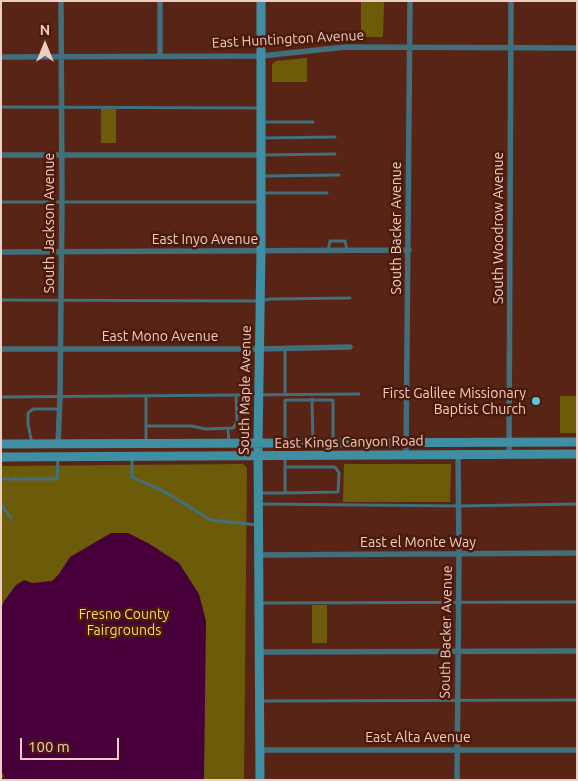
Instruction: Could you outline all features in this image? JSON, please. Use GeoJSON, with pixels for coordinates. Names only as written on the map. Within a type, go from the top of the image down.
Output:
{"type":"FeatureCollection","features":[{"type":"Feature","properties":{"kind":"main road","name":"South Maple Avenue"},"geometry":{"type":"LineString","coordinates":[[260,780],[258,349],[261,251],[261,1]]}},
{"type":"Feature","properties":{"kind":"main road","name":"East Kings Canyon Road"},"geometry":{"type":"LineString","coordinates":[[1,444],[577,442]]}},
{"type":"Feature","properties":{"kind":"main road"},"geometry":{"type":"LineString","coordinates":[[1,452],[47,451],[55,449],[58,444]]}},
{"type":"Feature","properties":{"kind":"main road"},"geometry":{"type":"LineString","coordinates":[[58,457],[61,452],[67,450],[113,449],[132,444]]}},
{"type":"Feature","properties":{"kind":"main road","name":"East Kings Canyon Road"},"geometry":{"type":"LineString","coordinates":[[1,457],[577,454]]}},
{"type":"Feature","properties":{"kind":"street","name":"South Jackson Avenue"},"geometry":{"type":"LineString","coordinates":[[58,444],[62,252],[61,1]]}},
{"type":"Feature","properties":{"kind":"street"},"geometry":{"type":"LineString","coordinates":[[160,1],[160,56]]}},
{"type":"Feature","properties":{"kind":"street","name":"South Backer Avenue"},"geometry":{"type":"LineString","coordinates":[[406,455],[410,1]]}},
{"type":"Feature","properties":{"kind":"street","name":"South Woodrow Avenue"},"geometry":{"type":"LineString","coordinates":[[509,454],[511,1]]}},
{"type":"Feature","properties":{"kind":"street","name":"East Huntington Avenue"},"geometry":{"type":"LineString","coordinates":[[1,57],[261,56],[346,47],[577,48]]}},
{"type":"Feature","properties":{"kind":"street"},"geometry":{"type":"LineString","coordinates":[[1,155],[260,154]]}},
{"type":"Feature","properties":{"kind":"street","name":"East Inyo Avenue"},"geometry":{"type":"LineString","coordinates":[[1,252],[409,250]]}},
{"type":"Feature","properties":{"kind":"street","name":"East Mono Avenue"},"geometry":{"type":"LineString","coordinates":[[1,349],[350,347]]}},
{"type":"Feature","properties":{"kind":"street","name":"South Backer Avenue"},"geometry":{"type":"LineString","coordinates":[[457,780],[458,455]]}},
{"type":"Feature","properties":{"kind":"street","name":"East el Monte Way"},"geometry":{"type":"LineString","coordinates":[[259,555],[577,553]]}},
{"type":"Feature","properties":{"kind":"street"},"geometry":{"type":"LineString","coordinates":[[260,652],[577,651]]}},
{"type":"Feature","properties":{"kind":"street","name":"East Alta Avenue"},"geometry":{"type":"LineString","coordinates":[[260,750],[577,750]]}},
{"type":"Feature","properties":{"kind":"lane"},"geometry":{"type":"LineString","coordinates":[[1,106],[260,108]]}},
{"type":"Feature","properties":{"kind":"lane"},"geometry":{"type":"LineString","coordinates":[[260,122],[314,122]]}},
{"type":"Feature","properties":{"kind":"lane"},"geometry":{"type":"LineString","coordinates":[[260,138],[335,137]]}},
{"type":"Feature","properties":{"kind":"lane"},"geometry":{"type":"LineString","coordinates":[[260,154],[335,154]]}},
{"type":"Feature","properties":{"kind":"lane"},"geometry":{"type":"LineString","coordinates":[[260,176],[339,175]]}},
{"type":"Feature","properties":{"kind":"lane"},"geometry":{"type":"LineString","coordinates":[[1,202],[260,198],[327,192]]}},
{"type":"Feature","properties":{"kind":"lane"},"geometry":{"type":"LineString","coordinates":[[1,300],[350,298]]}},
{"type":"Feature","properties":{"kind":"lane"},"geometry":{"type":"LineString","coordinates":[[285,348],[285,394]]}},
{"type":"Feature","properties":{"kind":"lane"},"geometry":{"type":"LineString","coordinates":[[1,397],[359,394]]}},
{"type":"Feature","properties":{"kind":"lane"},"geometry":{"type":"LineString","coordinates":[[146,426],[191,426],[228,430],[233,428],[237,422],[236,395]]}},
{"type":"Feature","properties":{"kind":"lane"},"geometry":{"type":"LineString","coordinates":[[146,396],[146,444]]}},
{"type":"Feature","properties":{"kind":"lane"},"geometry":{"type":"LineString","coordinates":[[312,399],[313,443]]}},
{"type":"Feature","properties":{"kind":"lane"},"geometry":{"type":"LineString","coordinates":[[285,443],[285,400],[312,399],[333,400],[333,443]]}},
{"type":"Feature","properties":{"kind":"lane"},"geometry":{"type":"LineString","coordinates":[[32,444],[28,412],[33,409],[60,409]]}},
{"type":"Feature","properties":{"kind":"lane"},"geometry":{"type":"LineString","coordinates":[[228,430],[229,444]]}},
{"type":"Feature","properties":{"kind":"lane"},"geometry":{"type":"LineString","coordinates":[[132,456],[132,477],[165,492],[211,520],[259,526]]}},
{"type":"Feature","properties":{"kind":"lane"},"geometry":{"type":"LineString","coordinates":[[285,456],[285,493]]}},
{"type":"Feature","properties":{"kind":"lane"},"geometry":{"type":"LineString","coordinates":[[1,479],[57,479],[58,457]]}},
{"type":"Feature","properties":{"kind":"lane"},"geometry":{"type":"LineString","coordinates":[[258,493],[338,492],[339,472],[335,467],[285,467]]}},
{"type":"Feature","properties":{"kind":"lane"},"geometry":{"type":"LineString","coordinates":[[1,504],[11,518]]}},
{"type":"Feature","properties":{"kind":"lane"},"geometry":{"type":"LineString","coordinates":[[258,504],[458,506],[577,504]]}},
{"type":"Feature","properties":{"kind":"lane"},"geometry":{"type":"LineString","coordinates":[[260,603],[577,602]]}},
{"type":"Feature","properties":{"kind":"lane"},"geometry":{"type":"LineString","coordinates":[[260,701],[577,700]]}},
{"type":"Feature","properties":{"kind":"green space"},"geometry":{"type":"Polygon","coordinates":[[[361,1],[384,1],[383,37],[361,37],[361,1]]]}},
{"type":"Feature","properties":{"kind":"green space"},"geometry":{"type":"Polygon","coordinates":[[[307,58],[307,82],[272,82],[272,64],[276,61],[307,58]]]}},
{"type":"Feature","properties":{"kind":"green space"},"geometry":{"type":"Polygon","coordinates":[[[101,106],[116,106],[116,143],[101,143],[101,106]]]}},
{"type":"Feature","properties":{"kind":"green space"},"geometry":{"type":"Polygon","coordinates":[[[560,396],[577,396],[577,433],[560,433],[560,396]]]}},
{"type":"Feature","properties":{"kind":"green space","name":"Fresno County Fairgrounds"},"geometry":{"type":"Polygon","coordinates":[[[243,464],[247,468],[244,780],[1,780],[1,466],[243,464]]]}},
{"type":"Feature","properties":{"kind":"green space"},"geometry":{"type":"Polygon","coordinates":[[[344,464],[451,464],[450,502],[343,502],[344,464]]]}},
{"type":"Feature","properties":{"kind":"green space"},"geometry":{"type":"Polygon","coordinates":[[[312,605],[327,605],[327,643],[312,643],[312,605]]]}},
{"type":"Feature","properties":{"kind":"shaded area"},"geometry":{"type":"Polygon","coordinates":[[[111,533],[128,533],[148,543],[179,563],[199,594],[206,621],[204,780],[1,780],[4,776],[1,771],[1,609],[4,601],[16,585],[24,580],[32,583],[52,581],[70,557],[111,533]]]}},
{"type":"Feature","properties":{"kind":"place","name":"First Galilee Missionary Baptist Church"},"geometry":{"type":"Point","coordinates":[536,401]}}]}
